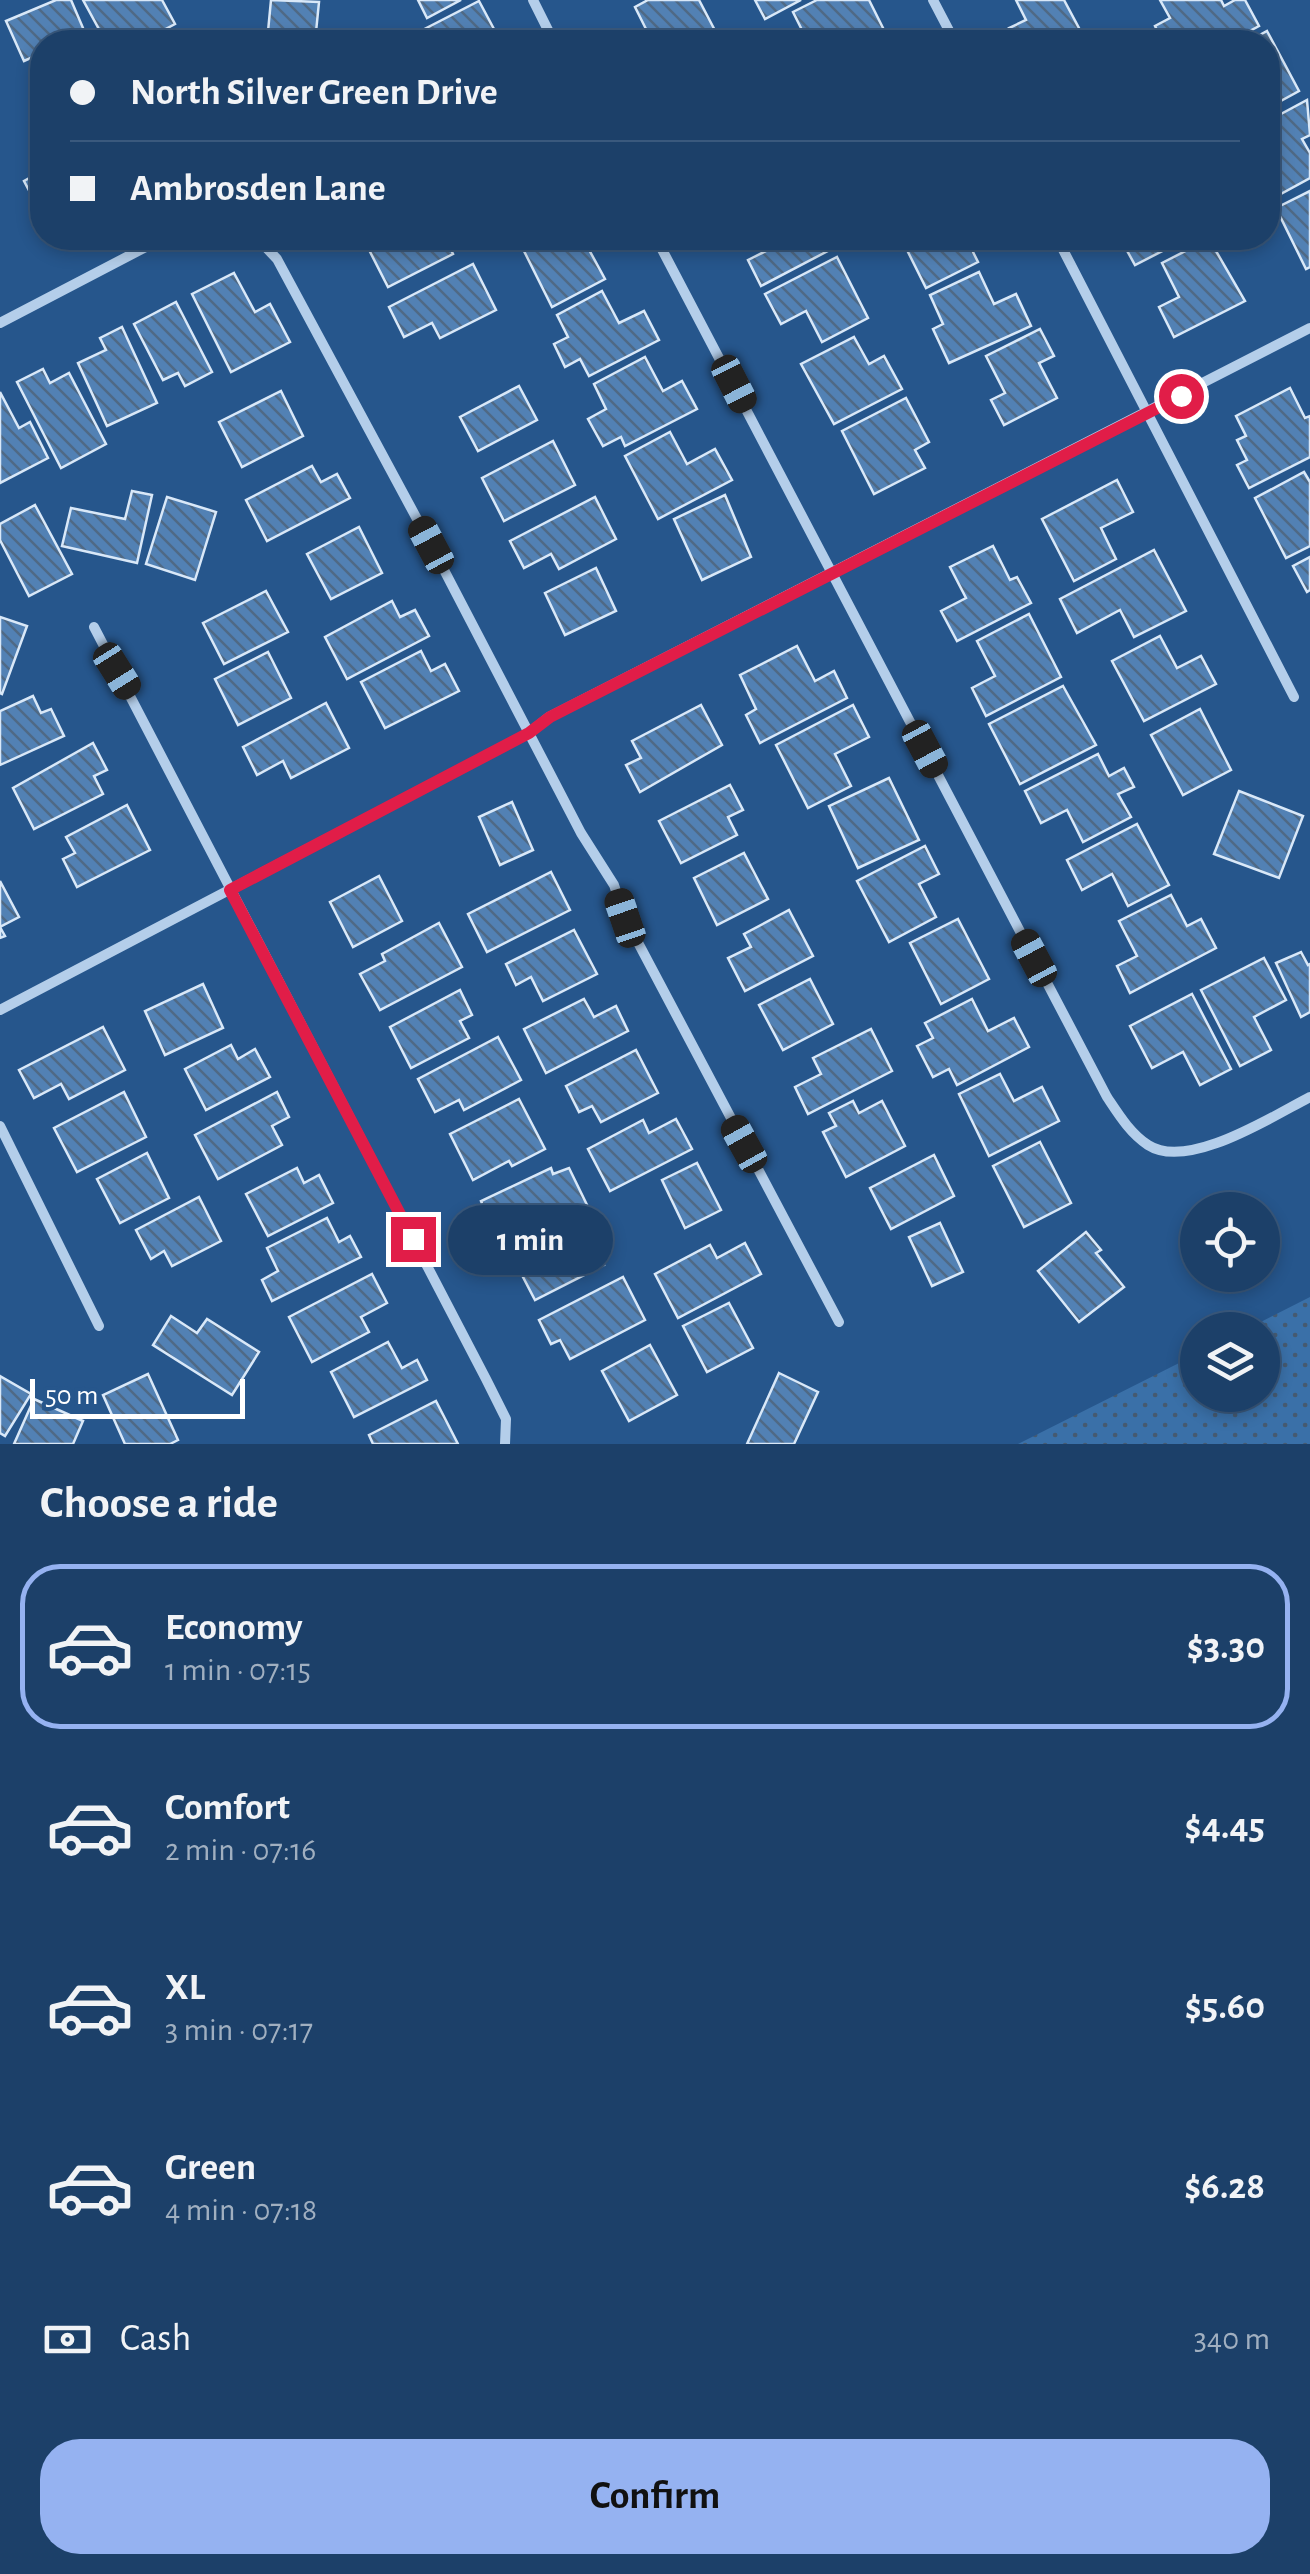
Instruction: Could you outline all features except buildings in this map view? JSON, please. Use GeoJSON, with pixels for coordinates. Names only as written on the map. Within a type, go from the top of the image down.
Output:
{"type":"FeatureCollection","features":[{"type":"Feature","properties":{"kind":"street"},"geometry":{"type":"LineString","coordinates":[[532,0],[548,30]]}},
{"type":"Feature","properties":{"kind":"street"},"geometry":{"type":"LineString","coordinates":[[933,0],[949,30]]}},
{"type":"Feature","properties":{"kind":"street"},"geometry":{"type":"LineString","coordinates":[[0,323],[140,250]]}},
{"type":"Feature","properties":{"kind":"street"},"geometry":{"type":"LineString","coordinates":[[268,250],[277,259],[582,833],[614,885],[625,918],[838,1322]]}},
{"type":"Feature","properties":{"kind":"street"},"geometry":{"type":"LineString","coordinates":[[662,250],[1107,1097],[1126,1126],[1152,1148],[1194,1152],[1310,1097]]}},
{"type":"Feature","properties":{"kind":"street"},"geometry":{"type":"LineString","coordinates":[[1063,250],[1294,698]]}},
{"type":"Feature","properties":{"kind":"street"},"geometry":{"type":"LineString","coordinates":[[0,1010],[529,733],[550,717],[1310,328]]}},
{"type":"Feature","properties":{"kind":"street"},"geometry":{"type":"LineString","coordinates":[[94,626],[486,1379],[506,1419],[505,1444]]}},
{"type":"Feature","properties":{"kind":"street"},"geometry":{"type":"LineString","coordinates":[[0,1126],[98,1326]]}},
{"type":"Feature","properties":{"kind":"shaded area"},"geometry":{"type":"Polygon","coordinates":[[[1310,1297],[1310,1444],[1018,1444],[1180,1363],[1180,1412],[1280,1412],[1280,1312],[1310,1297]]]}},
{"type":"Feature","properties":{"kind":"route"},"geometry":{"type":"LineString","coordinates":[[413,1239],[230,890],[529,733],[550,717],[1181,396]]}}]}
